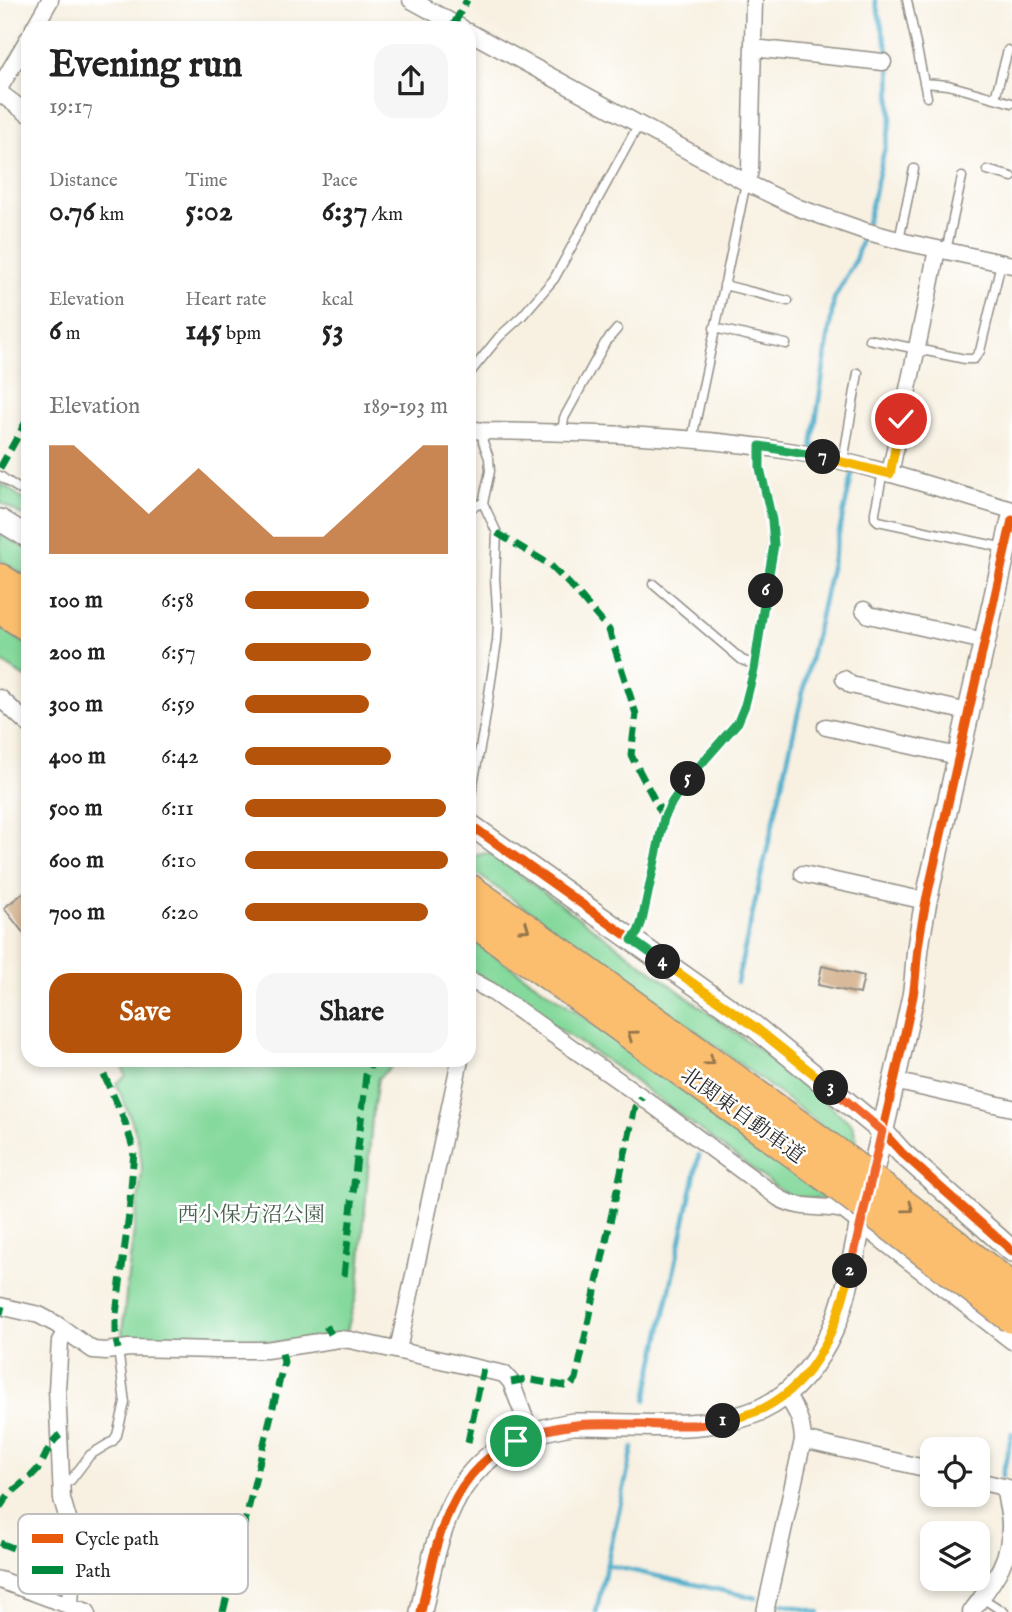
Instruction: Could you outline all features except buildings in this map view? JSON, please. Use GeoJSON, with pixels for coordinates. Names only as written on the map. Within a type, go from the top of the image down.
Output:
{"type":"FeatureCollection","features":[{"type":"Feature","properties":{"kind":"highway"},"geometry":{"type":"LineString","coordinates":[[0,579],[21,592]]}},
{"type":"Feature","properties":{"kind":"highway"},"geometry":{"type":"LineString","coordinates":[[0,608],[21,621]]}},
{"type":"Feature","properties":{"kind":"highway","name":"北関東自動車道"},"geometry":{"type":"LineString","coordinates":[[476,894],[576,964],[830,1164],[1012,1318]]}},
{"type":"Feature","properties":{"kind":"highway","name":"北関東自動車道"},"geometry":{"type":"LineString","coordinates":[[476,923],[1012,1288]]}},
{"type":"Feature","properties":{"kind":"street"},"geometry":{"type":"LineString","coordinates":[[38,21],[50,0]]}},
{"type":"Feature","properties":{"kind":"street"},"geometry":{"type":"LineString","coordinates":[[411,0],[449,21]]}},
{"type":"Feature","properties":{"kind":"street"},"geometry":{"type":"LineString","coordinates":[[747,183],[750,170],[754,0]]}},
{"type":"Feature","properties":{"kind":"street"},"geometry":{"type":"LineString","coordinates":[[476,36],[747,183],[799,208],[865,231],[1007,264]]}},
{"type":"Feature","properties":{"kind":"street"},"geometry":{"type":"LineString","coordinates":[[753,48],[883,62]]}},
{"type":"Feature","properties":{"kind":"street"},"geometry":{"type":"LineString","coordinates":[[0,87],[21,51]]}},
{"type":"Feature","properties":{"kind":"street"},"geometry":{"type":"LineString","coordinates":[[0,93],[21,109]]}},
{"type":"Feature","properties":{"kind":"street"},"geometry":{"type":"LineString","coordinates":[[887,473],[942,250]]}},
{"type":"Feature","properties":{"kind":"street"},"geometry":{"type":"LineString","coordinates":[[476,430],[692,439],[760,446],[887,473],[1012,510]]}},
{"type":"Feature","properties":{"kind":"street"},"geometry":{"type":"LineString","coordinates":[[0,520],[21,533]]}},
{"type":"Feature","properties":{"kind":"street"},"geometry":{"type":"LineString","coordinates":[[421,1612],[430,1565],[452,1503],[472,1473],[509,1444],[531,1434],[573,1424],[676,1425],[719,1423],[741,1417],[763,1409],[786,1395],[819,1356],[833,1330],[842,1302],[894,1082],[914,992],[926,901],[1012,520]]}},
{"type":"Feature","properties":{"kind":"street"},"geometry":{"type":"LineString","coordinates":[[864,610],[869,615],[984,640]]}},
{"type":"Feature","properties":{"kind":"street"},"geometry":{"type":"LineString","coordinates":[[844,679],[851,685],[968,712]]}},
{"type":"Feature","properties":{"kind":"street"},"geometry":{"type":"LineString","coordinates":[[0,698],[21,718]]}},
{"type":"Feature","properties":{"kind":"street"},"geometry":{"type":"LineString","coordinates":[[826,727],[958,757]]}},
{"type":"Feature","properties":{"kind":"street"},"geometry":{"type":"LineString","coordinates":[[476,833],[755,1027],[882,1131],[902,1153],[1012,1251]]}},
{"type":"Feature","properties":{"kind":"street"},"geometry":{"type":"LineString","coordinates":[[803,874],[926,901]]}},
{"type":"Feature","properties":{"kind":"street"},"geometry":{"type":"LineString","coordinates":[[476,983],[642,1097],[779,1198],[797,1206],[843,1210],[1012,1340]]}},
{"type":"Feature","properties":{"kind":"street"},"geometry":{"type":"LineString","coordinates":[[398,1350],[459,1067]]}},
{"type":"Feature","properties":{"kind":"street"},"geometry":{"type":"LineString","coordinates":[[894,1082],[1012,1108]]}},
{"type":"Feature","properties":{"kind":"street"},"geometry":{"type":"LineString","coordinates":[[0,1306],[39,1315],[93,1350],[266,1350],[350,1339],[504,1374],[511,1382],[531,1434]]}},
{"type":"Feature","properties":{"kind":"street"},"geometry":{"type":"LineString","coordinates":[[66,1331],[60,1341],[57,1389],[61,1486],[66,1514]]}},
{"type":"Feature","properties":{"kind":"street"},"geometry":{"type":"LineString","coordinates":[[765,1612],[803,1440],[802,1424],[786,1395]]}},
{"type":"Feature","properties":{"kind":"street"},"geometry":{"type":"LineString","coordinates":[[803,1440],[920,1467]]}},
{"type":"Feature","properties":{"kind":"street"},"geometry":{"type":"LineString","coordinates":[[971,1612],[1000,1572],[1008,1549],[1010,1523],[1005,1501],[1008,1488],[990,1483]]}},
{"type":"Feature","properties":{"kind":"street"},"geometry":{"type":"LineString","coordinates":[[0,1580],[18,1586]]}},
{"type":"Feature","properties":{"kind":"street"},"geometry":{"type":"LineString","coordinates":[[39,1594],[87,1612]]}},
{"type":"Feature","properties":{"kind":"street"},"geometry":{"type":"LineString","coordinates":[[70,1594],[70,1605]]}},
{"type":"Feature","properties":{"kind":"lane"},"geometry":{"type":"LineString","coordinates":[[907,0],[927,97]]}},
{"type":"Feature","properties":{"kind":"lane"},"geometry":{"type":"LineString","coordinates":[[995,98],[1008,50]]}},
{"type":"Feature","properties":{"kind":"lane"},"geometry":{"type":"LineString","coordinates":[[924,83],[948,85],[1012,103]]}},
{"type":"Feature","properties":{"kind":"lane"},"geometry":{"type":"LineString","coordinates":[[476,365],[499,337],[555,279],[639,124]]}},
{"type":"Feature","properties":{"kind":"lane"},"geometry":{"type":"LineString","coordinates":[[899,240],[914,169]]}},
{"type":"Feature","properties":{"kind":"lane"},"geometry":{"type":"LineString","coordinates":[[987,170],[1012,177]]}},
{"type":"Feature","properties":{"kind":"lane"},"geometry":{"type":"LineString","coordinates":[[942,250],[962,177]]}},
{"type":"Feature","properties":{"kind":"lane"},"geometry":{"type":"LineString","coordinates":[[692,439],[747,183]]}},
{"type":"Feature","properties":{"kind":"lane"},"geometry":{"type":"LineString","coordinates":[[869,339],[974,359],[978,356],[1007,264]]}},
{"type":"Feature","properties":{"kind":"lane"},"geometry":{"type":"LineString","coordinates":[[724,285],[788,300]]}},
{"type":"Feature","properties":{"kind":"lane"},"geometry":{"type":"LineString","coordinates":[[714,328],[786,344]]}},
{"type":"Feature","properties":{"kind":"lane"},"geometry":{"type":"LineString","coordinates":[[562,433],[564,418],[606,343],[617,330]]}},
{"type":"Feature","properties":{"kind":"lane"},"geometry":{"type":"LineString","coordinates":[[843,462],[858,373]]}},
{"type":"Feature","properties":{"kind":"lane"},"geometry":{"type":"LineString","coordinates":[[476,432],[483,442],[490,471],[483,503],[497,533],[495,578],[498,633],[476,769]]}},
{"type":"Feature","properties":{"kind":"lane"},"geometry":{"type":"LineString","coordinates":[[632,940],[642,921],[664,818],[682,785],[738,722],[745,705],[755,665],[774,545],[770,510],[760,468],[760,446]]}},
{"type":"Feature","properties":{"kind":"lane"},"geometry":{"type":"LineString","coordinates":[[887,473],[875,512],[877,521],[1005,548]]}},
{"type":"Feature","properties":{"kind":"lane"},"geometry":{"type":"LineString","coordinates":[[0,476],[21,490]]}},
{"type":"Feature","properties":{"kind":"lane"},"geometry":{"type":"LineString","coordinates":[[476,506],[483,503]]}},
{"type":"Feature","properties":{"kind":"lane"},"geometry":{"type":"LineString","coordinates":[[653,584],[743,660],[755,665]]}},
{"type":"Feature","properties":{"kind":"lane"},"geometry":{"type":"LineString","coordinates":[[61,1486],[71,1480],[90,1455],[113,1441],[117,1435],[125,1403],[118,1349]]}},
{"type":"Feature","properties":{"kind":"lane"},"geometry":{"type":"LineString","coordinates":[[982,1598],[1004,1612]]}},
{"type":"Feature","properties":{"kind":"green space"},"geometry":{"type":"Polygon","coordinates":[[[3,484],[21,498],[21,515],[0,502],[0,486],[3,484]]]}},
{"type":"Feature","properties":{"kind":"green space"},"geometry":{"type":"Polygon","coordinates":[[[0,533],[21,546],[21,573],[0,560],[0,533]]]}},
{"type":"Feature","properties":{"kind":"green space"},"geometry":{"type":"Polygon","coordinates":[[[0,627],[21,640],[21,674],[0,661],[0,627]]]}},
{"type":"Feature","properties":{"kind":"green space"},"geometry":{"type":"Polygon","coordinates":[[[486,853],[493,855],[765,1054],[852,1124],[857,1140],[853,1149],[700,1034],[476,873],[476,855],[486,853]]]}},
{"type":"Feature","properties":{"kind":"green space"},"geometry":{"type":"Polygon","coordinates":[[[476,943],[624,1044],[830,1196],[824,1199],[793,1197],[779,1189],[614,1066],[476,973],[476,943]]]}},
{"type":"Feature","properties":{"kind":"green space","name":"西小保方沼公園"},"geometry":{"type":"Polygon","coordinates":[[[122,1067],[391,1067],[378,1078],[372,1118],[359,1286],[346,1334],[283,1342],[129,1342],[122,1333],[142,1171],[137,1137],[116,1083],[126,1076],[122,1067]]]}},
{"type":"Feature","properties":{"kind":"waterway"},"geometry":{"type":"LineString","coordinates":[[867,223],[891,122],[890,58],[875,0]]}},
{"type":"Feature","properties":{"kind":"waterway"},"geometry":{"type":"LineString","coordinates":[[818,447],[812,447],[834,299],[854,263],[863,236]]}},
{"type":"Feature","properties":{"kind":"waterway"},"geometry":{"type":"LineString","coordinates":[[737,982],[853,471]]}},
{"type":"Feature","properties":{"kind":"waterway"},"geometry":{"type":"LineString","coordinates":[[646,1400],[699,1155]]}},
{"type":"Feature","properties":{"kind":"waterway"},"geometry":{"type":"LineString","coordinates":[[1002,1477],[1012,1433]]}},
{"type":"Feature","properties":{"kind":"waterway"},"geometry":{"type":"LineString","coordinates":[[596,1612],[633,1448]]}},
{"type":"Feature","properties":{"kind":"waterway"},"geometry":{"type":"LineString","coordinates":[[1000,1506],[1002,1542]]}},
{"type":"Feature","properties":{"kind":"waterway"},"geometry":{"type":"LineString","coordinates":[[607,1565],[756,1598]]}},
{"type":"Feature","properties":{"kind":"waterway"},"geometry":{"type":"LineString","coordinates":[[782,1604],[819,1612]]}},
{"type":"Feature","properties":{"kind":"marked path"},"geometry":{"type":"LineString","coordinates":[[456,21],[467,0]]}},
{"type":"Feature","properties":{"kind":"marked path"},"geometry":{"type":"LineString","coordinates":[[0,468],[21,430]]}},
{"type":"Feature","properties":{"kind":"marked path"},"geometry":{"type":"LineString","coordinates":[[497,533],[549,564],[609,630],[636,714],[631,755],[664,818]]}},
{"type":"Feature","properties":{"kind":"marked path"},"geometry":{"type":"LineString","coordinates":[[344,1276],[366,1075],[370,1067]]}},
{"type":"Feature","properties":{"kind":"marked path"},"geometry":{"type":"LineString","coordinates":[[104,1075],[125,1122],[134,1151],[116,1314],[118,1349]]}},
{"type":"Feature","properties":{"kind":"marked path"},"geometry":{"type":"LineString","coordinates":[[511,1382],[526,1379],[570,1387],[576,1379],[635,1107],[642,1097]]}},
{"type":"Feature","properties":{"kind":"marked path"},"geometry":{"type":"LineString","coordinates":[[0,1314],[2,1306]]}},
{"type":"Feature","properties":{"kind":"marked path"},"geometry":{"type":"LineString","coordinates":[[326,1326],[331,1334]]}},
{"type":"Feature","properties":{"kind":"marked path"},"geometry":{"type":"LineString","coordinates":[[247,1514],[284,1362],[281,1348]]}},
{"type":"Feature","properties":{"kind":"marked path"},"geometry":{"type":"LineString","coordinates":[[468,1442],[483,1369]]}},
{"type":"Feature","properties":{"kind":"marked path"},"geometry":{"type":"LineString","coordinates":[[0,1507],[8,1496],[36,1471],[52,1443],[60,1435]]}},
{"type":"Feature","properties":{"kind":"marked path"},"geometry":{"type":"LineString","coordinates":[[0,1543],[18,1550]]}},
{"type":"Feature","properties":{"kind":"marked path"},"geometry":{"type":"LineString","coordinates":[[223,1612],[227,1594]]}},
{"type":"Feature","properties":{"kind":"cycle path"},"geometry":{"type":"LineString","coordinates":[[421,1612],[437,1543],[448,1513],[462,1487],[481,1465],[504,1447],[535,1433],[573,1424],[670,1426],[741,1417],[774,1403],[795,1386],[826,1343],[838,1318],[847,1287],[913,996],[926,901],[1012,520]]}},
{"type":"Feature","properties":{"kind":"cycle path"},"geometry":{"type":"LineString","coordinates":[[476,829],[755,1027],[882,1131],[902,1153],[1012,1251]]}},
{"type":"Feature","properties":{"kind":"route"},"geometry":{"type":"LineString","coordinates":[[516,1441],[531,1434],[573,1424],[676,1425],[719,1423],[741,1417],[763,1409],[786,1395],[819,1356],[833,1330],[882,1131],[755,1027],[632,940],[642,921],[664,818],[682,785],[738,722],[745,705],[754,670],[774,545],[772,520],[760,468],[760,446],[804,453],[890,474],[901,419]]}}]}
